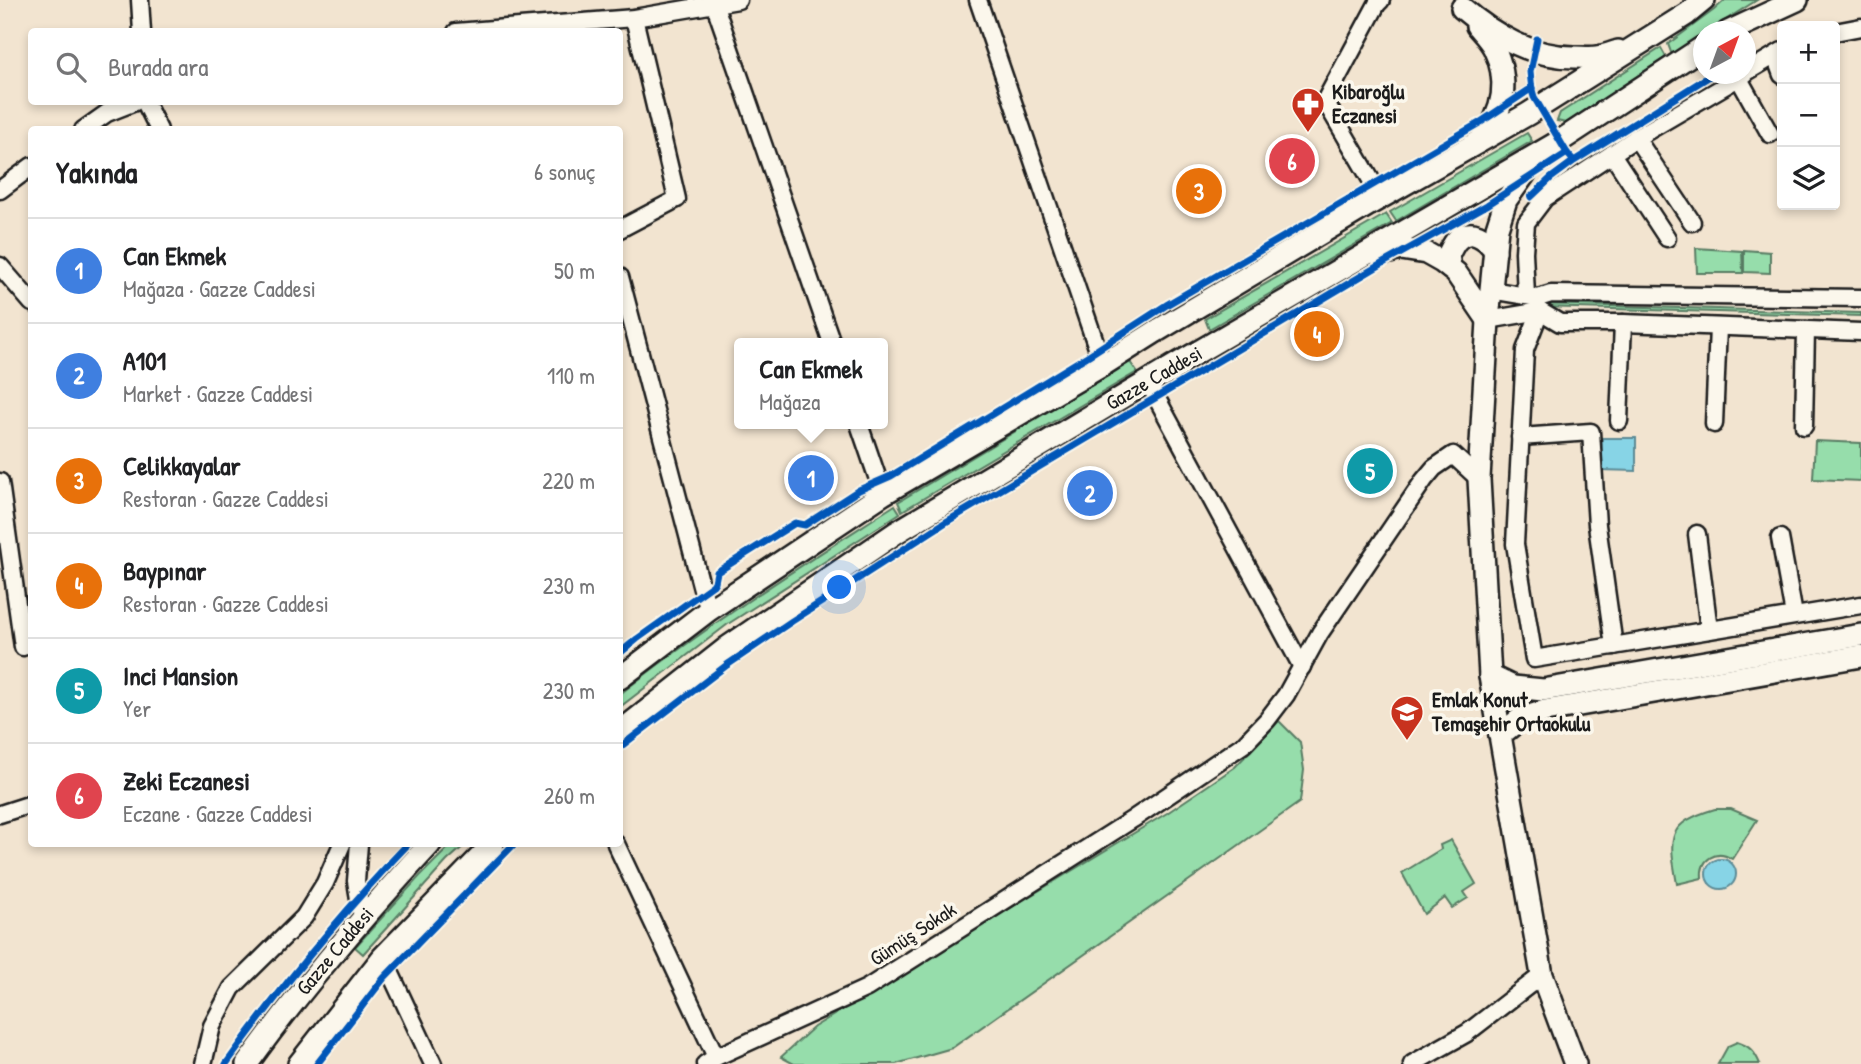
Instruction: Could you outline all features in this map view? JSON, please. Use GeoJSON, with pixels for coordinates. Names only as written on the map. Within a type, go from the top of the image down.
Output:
{"type":"FeatureCollection","features":[{"type":"Feature","properties":{"kind":"main road"},"geometry":{"type":"LineString","coordinates":[[1740,21],[1764,0]]}},
{"type":"Feature","properties":{"kind":"main road"},"geometry":{"type":"LineString","coordinates":[[1751,21],[1797,0]]}},
{"type":"Feature","properties":{"kind":"main road","name":"Gazze Caddesi"},"geometry":{"type":"LineString","coordinates":[[623,676],[709,610],[883,494],[1381,197],[1528,114],[1640,44],[1698,3]]}},
{"type":"Feature","properties":{"kind":"main road"},"geometry":{"type":"LineString","coordinates":[[1459,4],[1485,27],[1524,48],[1545,55],[1598,57],[1640,44]]}},
{"type":"Feature","properties":{"kind":"main road"},"geometry":{"type":"LineString","coordinates":[[1459,4],[1493,45],[1500,62],[1503,88],[1500,112],[1476,144]]}},
{"type":"Feature","properties":{"kind":"main road","name":"Gazze Caddesi"},"geometry":{"type":"LineString","coordinates":[[623,730],[728,647],[897,531],[1538,155],[1693,54]]}},
{"type":"Feature","properties":{"kind":"main road"},"geometry":{"type":"LineString","coordinates":[[1538,155],[1506,200],[1497,228],[1488,320],[1479,479],[1490,676],[1542,975],[1575,1064]]}},
{"type":"Feature","properties":{"kind":"main road"},"geometry":{"type":"LineString","coordinates":[[1450,268],[1448,255],[1458,238],[1467,234],[1483,237],[1495,251]]}},
{"type":"Feature","properties":{"kind":"main road"},"geometry":{"type":"LineString","coordinates":[[1330,277],[1379,255],[1401,249],[1426,253],[1450,268],[1488,320]]}},
{"type":"Feature","properties":{"kind":"main road"},"geometry":{"type":"LineString","coordinates":[[1490,676],[1513,687],[1544,690],[1861,635]]}},
{"type":"Feature","properties":{"kind":"main road"},"geometry":{"type":"LineString","coordinates":[[1500,735],[1520,719],[1545,710],[1861,656]]}},
{"type":"Feature","properties":{"kind":"main road","name":"Gazze Caddesi"},"geometry":{"type":"LineString","coordinates":[[247,1064],[281,1016],[362,917],[427,847]]}},
{"type":"Feature","properties":{"kind":"main road","name":"Gazze Caddesi"},"geometry":{"type":"LineString","coordinates":[[299,1064],[383,957],[490,847]]}},
{"type":"Feature","properties":{"kind":"street"},"geometry":{"type":"LineString","coordinates":[[140,0],[142,28]]}},
{"type":"Feature","properties":{"kind":"street"},"geometry":{"type":"LineString","coordinates":[[507,28],[634,18],[738,0]]}},
{"type":"Feature","properties":{"kind":"street"},"geometry":{"type":"LineString","coordinates":[[978,0],[1103,365]]}},
{"type":"Feature","properties":{"kind":"street"},"geometry":{"type":"LineString","coordinates":[[1381,0],[1325,101],[1381,197]]}},
{"type":"Feature","properties":{"kind":"street"},"geometry":{"type":"LineString","coordinates":[[714,3],[830,338]]}},
{"type":"Feature","properties":{"kind":"street"},"geometry":{"type":"LineString","coordinates":[[623,227],[677,199],[634,18]]}},
{"type":"Feature","properties":{"kind":"street"},"geometry":{"type":"LineString","coordinates":[[1840,31],[1861,27]]}},
{"type":"Feature","properties":{"kind":"street"},"geometry":{"type":"LineString","coordinates":[[1756,67],[1777,54]]}},
{"type":"Feature","properties":{"kind":"street"},"geometry":{"type":"LineString","coordinates":[[1526,296],[1526,223],[1545,198],[1636,138],[1728,84]]}},
{"type":"Feature","properties":{"kind":"street"},"geometry":{"type":"LineString","coordinates":[[1747,84],[1770,134]]}},
{"type":"Feature","properties":{"kind":"street"},"geometry":{"type":"LineString","coordinates":[[89,126],[107,113],[127,105]]}},
{"type":"Feature","properties":{"kind":"street"},"geometry":{"type":"LineString","coordinates":[[146,105],[157,126]]}},
{"type":"Feature","properties":{"kind":"street"},"geometry":{"type":"LineString","coordinates":[[1636,138],[1692,222]]}},
{"type":"Feature","properties":{"kind":"street"},"geometry":{"type":"LineString","coordinates":[[1612,154],[1667,238]]}},
{"type":"Feature","properties":{"kind":"street"},"geometry":{"type":"LineString","coordinates":[[0,190],[28,169]]}},
{"type":"Feature","properties":{"kind":"street"},"geometry":{"type":"LineString","coordinates":[[0,266],[28,298]]}},
{"type":"Feature","properties":{"kind":"street"},"geometry":{"type":"LineString","coordinates":[[623,288],[709,610]]}},
{"type":"Feature","properties":{"kind":"street"},"geometry":{"type":"LineString","coordinates":[[1491,290],[1538,298],[1551,294],[1861,298]]}},
{"type":"Feature","properties":{"kind":"street"},"geometry":{"type":"LineString","coordinates":[[1540,311],[1525,350],[1515,544],[1534,659],[1861,605]]}},
{"type":"Feature","properties":{"kind":"street"},"geometry":{"type":"LineString","coordinates":[[1488,320],[1540,311],[1560,323],[1861,332]]}},
{"type":"Feature","properties":{"kind":"street"},"geometry":{"type":"LineString","coordinates":[[1619,421],[1623,323]]}},
{"type":"Feature","properties":{"kind":"street"},"geometry":{"type":"LineString","coordinates":[[1714,424],[1718,327]]}},
{"type":"Feature","properties":{"kind":"street"},"geometry":{"type":"LineString","coordinates":[[1804,426],[1805,330]]}},
{"type":"Feature","properties":{"kind":"street"},"geometry":{"type":"LineString","coordinates":[[1148,382],[1302,667]]}},
{"type":"Feature","properties":{"kind":"street"},"geometry":{"type":"LineString","coordinates":[[861,429],[883,494]]}},
{"type":"Feature","properties":{"kind":"street"},"geometry":{"type":"LineString","coordinates":[[1520,437],[1591,432],[1597,525],[1614,646]]}},
{"type":"Feature","properties":{"kind":"street","name":"Gümüş Sokak"},"geometry":{"type":"LineString","coordinates":[[711,1060],[867,988],[1133,819],[1244,744],[1286,695],[1320,633],[1434,468],[1453,455],[1479,479]]}},
{"type":"Feature","properties":{"kind":"street"},"geometry":{"type":"LineString","coordinates":[[0,482],[7,585],[23,647]]}},
{"type":"Feature","properties":{"kind":"street"},"geometry":{"type":"LineString","coordinates":[[1697,534],[1709,630]]}},
{"type":"Feature","properties":{"kind":"street"},"geometry":{"type":"LineString","coordinates":[[1780,538],[1794,615]]}},
{"type":"Feature","properties":{"kind":"street"},"geometry":{"type":"LineString","coordinates":[[0,814],[28,805]]}},
{"type":"Feature","properties":{"kind":"street"},"geometry":{"type":"LineString","coordinates":[[202,1064],[212,1026],[233,988],[304,917],[325,883],[341,847]]}},
{"type":"Feature","properties":{"kind":"street"},"geometry":{"type":"LineString","coordinates":[[359,847],[356,881],[362,917]]}},
{"type":"Feature","properties":{"kind":"street"},"geometry":{"type":"LineString","coordinates":[[617,847],[711,1060]]}},
{"type":"Feature","properties":{"kind":"street"},"geometry":{"type":"LineString","coordinates":[[383,957],[433,1064]]}},
{"type":"Feature","properties":{"kind":"street"},"geometry":{"type":"LineString","coordinates":[[1412,1064],[1467,1033],[1542,975]]}},
{"type":"Feature","properties":{"kind":"green space"},"geometry":{"type":"Polygon","coordinates":[[[1725,0],[1757,0],[1724,21],[1699,21],[1725,0]]]}},
{"type":"Feature","properties":{"kind":"green space"},"geometry":{"type":"Polygon","coordinates":[[[1693,26],[1693,41],[1672,55],[1668,44],[1693,26]]]}},
{"type":"Feature","properties":{"kind":"green space"},"geometry":{"type":"Polygon","coordinates":[[[1661,48],[1666,57],[1566,123],[1557,121],[1560,113],[1661,48]]]}},
{"type":"Feature","properties":{"kind":"green space"},"geometry":{"type":"Polygon","coordinates":[[[1527,133],[1532,141],[1396,221],[1390,212],[1527,133]]]}},
{"type":"Feature","properties":{"kind":"green space"},"geometry":{"type":"Polygon","coordinates":[[[1386,214],[1392,223],[1209,329],[1205,319],[1386,214]]]}},
{"type":"Feature","properties":{"kind":"green space"},"geometry":{"type":"Polygon","coordinates":[[[1696,248],[1742,251],[1743,273],[1697,273],[1696,248]]]}},
{"type":"Feature","properties":{"kind":"green space"},"geometry":{"type":"Polygon","coordinates":[[[1744,250],[1770,252],[1770,273],[1744,272],[1744,250]]]}},
{"type":"Feature","properties":{"kind":"green space"},"geometry":{"type":"Polygon","coordinates":[[[1541,304],[1861,313],[1861,316],[1541,307],[1541,304]]]}},
{"type":"Feature","properties":{"kind":"green space"},"geometry":{"type":"Polygon","coordinates":[[[1130,362],[1137,372],[902,511],[898,502],[1130,362]]]}},
{"type":"Feature","properties":{"kind":"green space"},"geometry":{"type":"Polygon","coordinates":[[[1815,441],[1861,443],[1861,481],[1813,479],[1815,441]]]}},
{"type":"Feature","properties":{"kind":"green space"},"geometry":{"type":"Polygon","coordinates":[[[895,505],[900,513],[728,624],[623,705],[623,692],[755,596],[895,505]]]}},
{"type":"Feature","properties":{"kind":"green space"},"geometry":{"type":"Polygon","coordinates":[[[1279,721],[1300,742],[1304,770],[1300,802],[952,1048],[896,1064],[794,1064],[781,1057],[814,1027],[1167,813],[1235,767],[1279,721]]]}},
{"type":"Feature","properties":{"kind":"green space"},"geometry":{"type":"Polygon","coordinates":[[[1715,809],[1731,809],[1757,820],[1732,859],[1720,855],[1710,858],[1702,871],[1702,878],[1677,884],[1672,844],[1674,835],[1687,821],[1715,809]]]}},
{"type":"Feature","properties":{"kind":"green space"},"geometry":{"type":"Polygon","coordinates":[[[1451,840],[1476,884],[1464,892],[1468,898],[1452,908],[1445,898],[1424,914],[1402,873],[1451,840]]]}},
{"type":"Feature","properties":{"kind":"green space"},"geometry":{"type":"Polygon","coordinates":[[[449,847],[463,847],[363,954],[355,947],[449,847]]]}},
{"type":"Feature","properties":{"kind":"green space"},"geometry":{"type":"Polygon","coordinates":[[[1737,1042],[1751,1050],[1760,1064],[1718,1064],[1728,1046],[1737,1042]]]}},
{"type":"Feature","properties":{"kind":"water"},"geometry":{"type":"Polygon","coordinates":[[[1602,438],[1636,438],[1636,471],[1600,470],[1602,438]]]}},
{"type":"Feature","properties":{"kind":"water"},"geometry":{"type":"Polygon","coordinates":[[[1721,859],[1732,863],[1736,874],[1732,885],[1721,889],[1710,885],[1706,874],[1710,863],[1721,859]]]}},
{"type":"Feature","properties":{"kind":"cycle path"},"geometry":{"type":"LineString","coordinates":[[1537,39],[1530,72],[1534,97],[1573,160]]}},
{"type":"Feature","properties":{"kind":"cycle path"},"geometry":{"type":"LineString","coordinates":[[1531,197],[1574,161],[1697,84]]}},
{"type":"Feature","properties":{"kind":"cycle path"},"geometry":{"type":"LineString","coordinates":[[623,651],[713,585],[717,572],[795,523],[805,525],[859,490],[891,476],[1168,304],[1481,122],[1532,88]]}},
{"type":"Feature","properties":{"kind":"cycle path"},"geometry":{"type":"LineString","coordinates":[[623,745],[727,665],[946,522],[1385,262],[1487,205],[1567,153]]}},
{"type":"Feature","properties":{"kind":"cycle path"},"geometry":{"type":"LineString","coordinates":[[226,1064],[313,951],[405,847]]}},
{"type":"Feature","properties":{"kind":"cycle path"},"geometry":{"type":"LineString","coordinates":[[317,1064],[384,978],[511,847]]}},
{"type":"Feature","properties":{"kind":"place","name":"Kibaroğlu Eczanesi"},"geometry":{"type":"Point","coordinates":[1308,134]}},
{"type":"Feature","properties":{"kind":"place","name":"Zeki Eczanesi"},"geometry":{"type":"Point","coordinates":[1292,161]}},
{"type":"Feature","properties":{"kind":"place","name":"Celikkayalar"},"geometry":{"type":"Point","coordinates":[1199,191]}},
{"type":"Feature","properties":{"kind":"place","name":"Baypınar"},"geometry":{"type":"Point","coordinates":[1317,334]}},
{"type":"Feature","properties":{"kind":"place","name":"Inci Mansion"},"geometry":{"type":"Point","coordinates":[1370,471]}},
{"type":"Feature","properties":{"kind":"place","name":"Can Ekmek"},"geometry":{"type":"Point","coordinates":[811,478]}},
{"type":"Feature","properties":{"kind":"place","name":"A101"},"geometry":{"type":"Point","coordinates":[1090,493]}},
{"type":"Feature","properties":{"kind":"place","name":"Emlak Konut Temaşehir Ortaokulu"},"geometry":{"type":"Point","coordinates":[1407,742]}}]}
